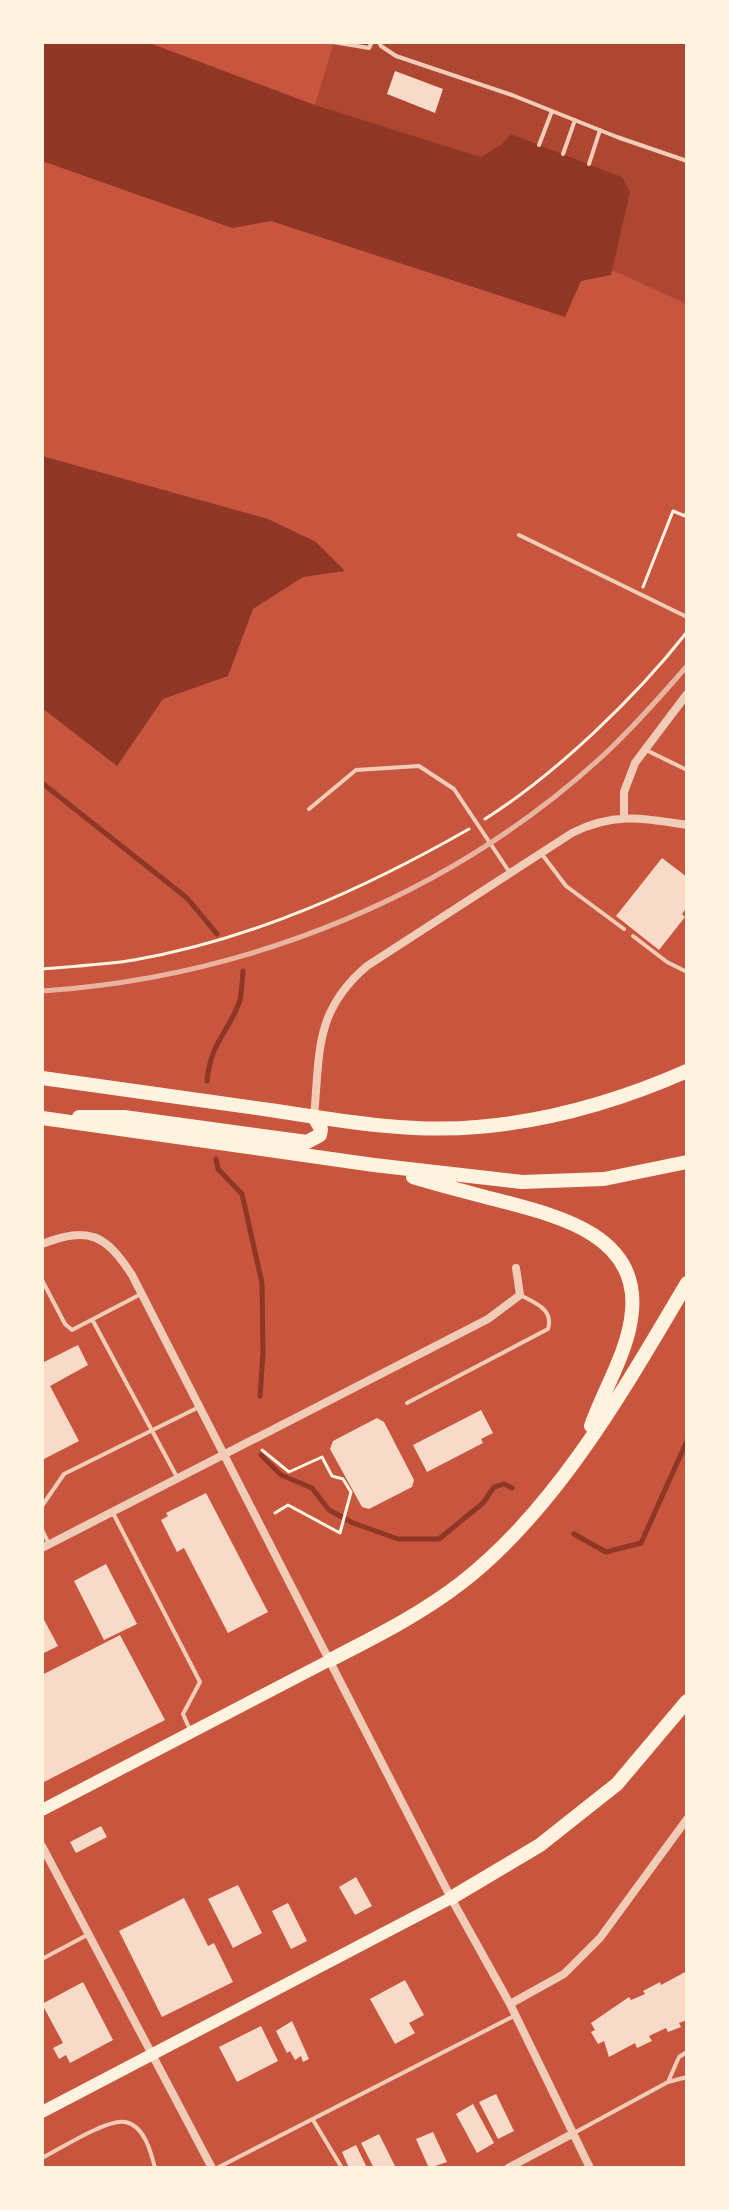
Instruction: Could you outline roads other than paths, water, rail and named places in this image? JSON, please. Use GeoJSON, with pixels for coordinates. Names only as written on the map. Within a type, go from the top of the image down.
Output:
{"type":"FeatureCollection","features":[{"type":"Feature","properties":{"kind":"highway"},"geometry":{"type":"LineString","coordinates":[[42,1078],[314,1117],[434,1128],[516,1123],[594,1106],[639,1092],[687,1071]]}},
{"type":"Feature","properties":{"kind":"highway"},"geometry":{"type":"LineString","coordinates":[[44,1118],[109,1115],[307,1142],[320,1135],[321,1129],[314,1117]]}},
{"type":"Feature","properties":{"kind":"highway"},"geometry":{"type":"LineString","coordinates":[[44,1118],[479,1178],[566,1182],[648,1172],[687,1162]]}},
{"type":"Feature","properties":{"kind":"highway"},"geometry":{"type":"LineString","coordinates":[[374,1165],[568,1221],[600,1239],[625,1267],[633,1299],[632,1314],[620,1354],[583,1447]]}},
{"type":"Feature","properties":{"kind":"highway"},"geometry":{"type":"LineString","coordinates":[[330,1660],[421,1611],[469,1576],[511,1538],[559,1482],[635,1370],[687,1283]]}},
{"type":"Feature","properties":{"kind":"highway"},"geometry":{"type":"LineString","coordinates":[[451,1898],[540,1845],[577,1818],[617,1784],[687,1701]]}},
{"type":"Feature","properties":{"kind":"main road"},"geometry":{"type":"LineString","coordinates":[[42,1810],[330,1660]]}},
{"type":"Feature","properties":{"kind":"main road"},"geometry":{"type":"LineString","coordinates":[[42,2112],[451,1898]]}},
{"type":"Feature","properties":{"kind":"street"},"geometry":{"type":"LineString","coordinates":[[624,817],[624,792],[635,763],[687,694]]}},
{"type":"Feature","properties":{"kind":"street"},"geometry":{"type":"LineString","coordinates":[[314,1117],[324,1022],[342,991],[367,966],[590,824],[624,817],[687,825]]}},
{"type":"Feature","properties":{"kind":"street"},"geometry":{"type":"LineString","coordinates":[[42,1244],[82,1233],[106,1241],[117,1253],[141,1293],[451,1898],[510,2004],[590,2168]]}},
{"type":"Feature","properties":{"kind":"street"},"geometry":{"type":"LineString","coordinates":[[46,1546],[488,1319],[520,1295],[516,1268]]}},
{"type":"Feature","properties":{"kind":"street"},"geometry":{"type":"LineString","coordinates":[[510,2004],[564,1974],[600,1938],[687,1819]]}},
{"type":"Feature","properties":{"kind":"street"},"geometry":{"type":"LineString","coordinates":[[42,1846],[214,2168]]}},
{"type":"Feature","properties":{"kind":"street"},"geometry":{"type":"LineString","coordinates":[[508,2168],[572,2134]]}},
{"type":"Feature","properties":{"kind":"lane"},"geometry":{"type":"LineString","coordinates":[[333,42],[369,48],[372,42]]}},
{"type":"Feature","properties":{"kind":"lane"},"geometry":{"type":"LineString","coordinates":[[379,42],[396,56],[687,161]]}},
{"type":"Feature","properties":{"kind":"lane"},"geometry":{"type":"LineString","coordinates":[[539,145],[552,111]]}},
{"type":"Feature","properties":{"kind":"lane"},"geometry":{"type":"LineString","coordinates":[[563,154],[575,120]]}},
{"type":"Feature","properties":{"kind":"lane"},"geometry":{"type":"LineString","coordinates":[[589,164],[600,130]]}},
{"type":"Feature","properties":{"kind":"lane"},"geometry":{"type":"LineString","coordinates":[[519,535],[687,617]]}},
{"type":"Feature","properties":{"kind":"lane"},"geometry":{"type":"LineString","coordinates":[[645,749],[687,770]]}},
{"type":"Feature","properties":{"kind":"lane"},"geometry":{"type":"LineString","coordinates":[[309,809],[356,770],[419,766],[454,789],[510,873]]}},
{"type":"Feature","properties":{"kind":"lane"},"geometry":{"type":"LineString","coordinates":[[541,853],[566,886],[624,929]]}},
{"type":"Feature","properties":{"kind":"lane"},"geometry":{"type":"LineString","coordinates":[[633,936],[667,962],[687,972]]}},
{"type":"Feature","properties":{"kind":"lane"},"geometry":{"type":"LineString","coordinates":[[42,1280],[68,1329],[78,1329],[141,1293]]}},
{"type":"Feature","properties":{"kind":"lane"},"geometry":{"type":"LineString","coordinates":[[407,1403],[548,1329],[550,1316],[544,1308],[520,1295]]}},
{"type":"Feature","properties":{"kind":"lane"},"geometry":{"type":"LineString","coordinates":[[93,1321],[177,1477]]}},
{"type":"Feature","properties":{"kind":"lane"},"geometry":{"type":"LineString","coordinates":[[42,1506],[64,1474],[200,1406]]}},
{"type":"Feature","properties":{"kind":"lane"},"geometry":{"type":"LineString","coordinates":[[112,1511],[200,1682],[183,1714],[191,1733]]}},
{"type":"Feature","properties":{"kind":"lane"},"geometry":{"type":"LineString","coordinates":[[42,1530],[46,1546]]}},
{"type":"Feature","properties":{"kind":"lane"},"geometry":{"type":"LineString","coordinates":[[42,1959],[89,1934]]}},
{"type":"Feature","properties":{"kind":"lane"},"geometry":{"type":"LineString","coordinates":[[214,2168],[516,2016]]}},
{"type":"Feature","properties":{"kind":"lane"},"geometry":{"type":"LineString","coordinates":[[668,2082],[679,2057],[687,2052]]}},
{"type":"Feature","properties":{"kind":"lane"},"geometry":{"type":"LineString","coordinates":[[572,2134],[668,2082],[687,2077]]}},
{"type":"Feature","properties":{"kind":"lane"},"geometry":{"type":"LineString","coordinates":[[313,2120],[342,2168]]}},
{"type":"Feature","properties":{"kind":"lane"},"geometry":{"type":"LineString","coordinates":[[42,2158],[108,2124],[125,2122],[138,2130],[151,2151],[155,2168]]}},
{"type":"Feature","properties":{"kind":"waterway"},"geometry":{"type":"LineString","coordinates":[[42,783],[187,898],[217,934]]}},
{"type":"Feature","properties":{"kind":"waterway"},"geometry":{"type":"LineString","coordinates":[[207,1081],[212,1056],[239,1003],[243,971]]}},
{"type":"Feature","properties":{"kind":"waterway"},"geometry":{"type":"LineString","coordinates":[[216,1159],[218,1169],[242,1194],[262,1283],[260,1396]]}},
{"type":"Feature","properties":{"kind":"waterway"},"geometry":{"type":"LineString","coordinates":[[574,1534],[606,1552],[641,1543],[687,1441]]}},
{"type":"Feature","properties":{"kind":"waterway"},"geometry":{"type":"LineString","coordinates":[[261,1455],[281,1475],[312,1488],[329,1510],[353,1523],[398,1539],[439,1539],[483,1503],[494,1487],[504,1484],[512,1488]]}},
{"type":"Feature","properties":{"kind":"railway"},"geometry":{"type":"LineString","coordinates":[[42,991],[120,983],[197,968],[272,947],[346,919],[417,886],[484,847],[548,802],[608,751],[687,666]]}}]}
